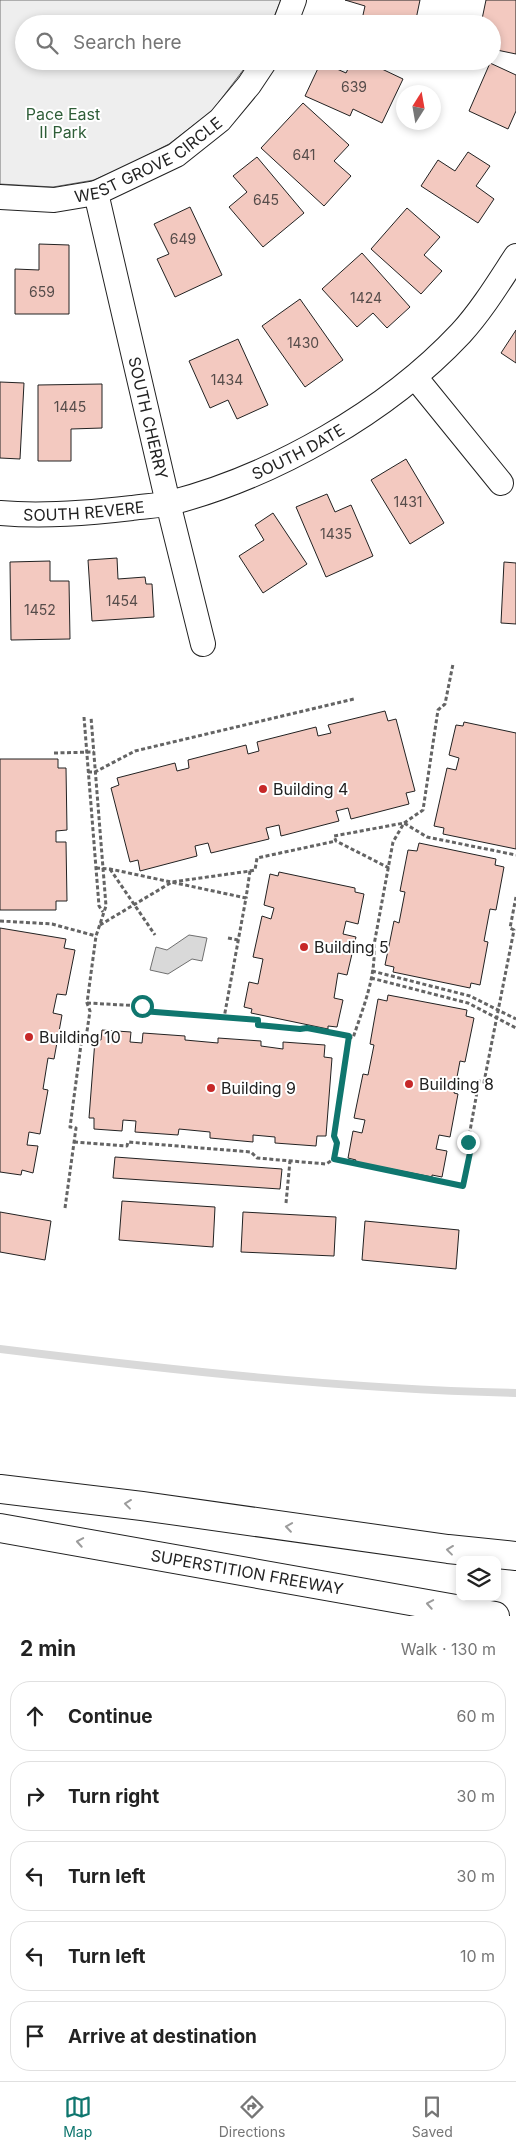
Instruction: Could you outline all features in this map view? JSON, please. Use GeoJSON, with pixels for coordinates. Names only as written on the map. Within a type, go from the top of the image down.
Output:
{"type":"FeatureCollection","features":[{"type":"Feature","properties":{"kind":"highway"},"geometry":{"type":"LineString","coordinates":[[0,1489],[142,1506],[448,1550],[516,1556]]}},
{"type":"Feature","properties":{"kind":"highway","name":"SUPERSTITION FREEWAY"},"geometry":{"type":"LineString","coordinates":[[0,1528],[495,1616]]}},
{"type":"Feature","properties":{"kind":"street"},"geometry":{"type":"LineString","coordinates":[[288,15],[294,0]]}},
{"type":"Feature","properties":{"kind":"street","name":"WEST GROVE CIRCLE"},"geometry":{"type":"LineString","coordinates":[[0,197],[54,200],[96,193],[176,155],[220,120],[259,70]]}},
{"type":"Feature","properties":{"kind":"street","name":"SOUTH CHERRY"},"geometry":{"type":"LineString","coordinates":[[96,193],[168,503],[204,644]]}},
{"type":"Feature","properties":{"kind":"street","name":"SOUTH DATE"},"geometry":{"type":"LineString","coordinates":[[168,503],[218,488],[283,460],[353,424],[415,377],[461,332],[495,289],[516,256]]}},
{"type":"Feature","properties":{"kind":"street"},"geometry":{"type":"LineString","coordinates":[[415,377],[501,483]]}},
{"type":"Feature","properties":{"kind":"street","name":"SOUTH REVERE"},"geometry":{"type":"LineString","coordinates":[[0,513],[91,513],[168,503]]}},
{"type":"Feature","properties":{"kind":"path"},"geometry":{"type":"LineString","coordinates":[[336,841],[334,836],[404,823],[423,810],[438,710],[445,704],[453,664]]}},
{"type":"Feature","properties":{"kind":"path"},"geometry":{"type":"LineString","coordinates":[[88,772],[95,772],[135,751],[354,699]]}},
{"type":"Feature","properties":{"kind":"path"},"geometry":{"type":"LineString","coordinates":[[84,717],[99,906],[103,913]]}},
{"type":"Feature","properties":{"kind":"path"},"geometry":{"type":"LineString","coordinates":[[64,1208],[76,1128],[70,1128],[82,1037],[86,1038],[90,1011],[87,1004],[96,936],[106,906],[91,717]]}},
{"type":"Feature","properties":{"kind":"path"},"geometry":{"type":"LineString","coordinates":[[54,753],[94,752]]}},
{"type":"Feature","properties":{"kind":"path"},"geometry":{"type":"LineString","coordinates":[[404,823],[427,837],[516,855]]}},
{"type":"Feature","properties":{"kind":"path"},"geometry":{"type":"LineString","coordinates":[[87,1004],[142,1006],[142,1011],[258,1020],[258,1025],[307,1028],[353,1038],[375,961],[374,946],[394,842],[404,823]]}},
{"type":"Feature","properties":{"kind":"path"},"geometry":{"type":"LineString","coordinates":[[99,926],[172,882],[255,870],[257,858],[336,841],[389,868]]}},
{"type":"Feature","properties":{"kind":"path"},"geometry":{"type":"LineString","coordinates":[[96,868],[110,869],[246,898]]}},
{"type":"Feature","properties":{"kind":"path"},"geometry":{"type":"LineString","coordinates":[[110,869],[155,935]]}},
{"type":"Feature","properties":{"kind":"path"},"geometry":{"type":"LineString","coordinates":[[224,1018],[250,870]]}},
{"type":"Feature","properties":{"kind":"path"},"geometry":{"type":"LineString","coordinates":[[74,1142],[127,1146],[128,1142],[251,1152],[257,1158],[326,1164],[334,1159],[463,1186],[472,1143],[468,1142],[479,1081],[484,1082],[514,930],[510,928],[516,897]]}},
{"type":"Feature","properties":{"kind":"path"},"geometry":{"type":"LineString","coordinates":[[0,921],[52,924],[96,936]]}},
{"type":"Feature","properties":{"kind":"path"},"geometry":{"type":"LineString","coordinates":[[228,938],[238,940]]}},
{"type":"Feature","properties":{"kind":"path"},"geometry":{"type":"LineString","coordinates":[[372,971],[475,998],[516,1019]]}},
{"type":"Feature","properties":{"kind":"path"},"geometry":{"type":"LineString","coordinates":[[370,978],[472,1005],[497,1016],[516,1028]]}},
{"type":"Feature","properties":{"kind":"path"},"geometry":{"type":"LineString","coordinates":[[472,1005],[475,998]]}},
{"type":"Feature","properties":{"kind":"path"},"geometry":{"type":"LineString","coordinates":[[480,1009],[483,1002]]}},
{"type":"Feature","properties":{"kind":"path"},"geometry":{"type":"LineString","coordinates":[[334,1159],[337,1143],[334,1136],[349,1036]]}},
{"type":"Feature","properties":{"kind":"path"},"geometry":{"type":"LineString","coordinates":[[286,1202],[290,1161]]}},
{"type":"Feature","properties":{"kind":"green space","name":"Pace East II Park"},"geometry":{"type":"Polygon","coordinates":[[[0,0],[281,0],[275,15],[15,15],[15,70],[243,70],[212,111],[169,144],[126,166],[94,180],[53,187],[0,184],[0,0]]]}},
{"type":"Feature","properties":{"kind":"shaded area"},"geometry":{"type":"Polygon","coordinates":[[[189,935],[207,938],[202,961],[192,959],[168,974],[150,970],[156,947],[167,950],[189,935]]]}},
{"type":"Feature","properties":{"kind":"building"},"geometry":{"type":"Polygon","coordinates":[[[345,0],[420,0],[417,15],[363,15],[365,6],[345,0]]]}},
{"type":"Feature","properties":{"kind":"building"},"geometry":{"type":"Polygon","coordinates":[[[486,0],[516,0],[516,54],[501,51],[501,15],[483,15],[486,0]]]}},
{"type":"Feature","properties":{"kind":"building"},"geometry":{"type":"Polygon","coordinates":[[[501,68],[516,75],[516,111],[508,129],[469,111],[487,70],[501,70],[501,68]]]}},
{"type":"Feature","properties":{"kind":"building"},"geometry":{"type":"Polygon","coordinates":[[[317,70],[339,70],[346,73],[348,70],[384,70],[403,79],[400,85],[396,85],[396,94],[382,123],[353,109],[350,116],[305,96],[317,70]]]}},
{"type":"Feature","properties":{"kind":"building"},"geometry":{"type":"Polygon","coordinates":[[[303,103],[349,145],[334,161],[351,176],[324,206],[261,148],[303,103]]]}},
{"type":"Feature","properties":{"kind":"building"},"geometry":{"type":"Polygon","coordinates":[[[468,152],[490,166],[476,186],[494,199],[478,223],[421,186],[438,160],[455,171],[468,152]]]}},
{"type":"Feature","properties":{"kind":"building"},"geometry":{"type":"Polygon","coordinates":[[[257,157],[304,213],[263,247],[229,207],[247,192],[233,176],[257,157]]]}},
{"type":"Feature","properties":{"kind":"building"},"geometry":{"type":"Polygon","coordinates":[[[190,207],[222,275],[175,297],[157,259],[169,254],[154,224],[190,207]]]}},
{"type":"Feature","properties":{"kind":"building"},"geometry":{"type":"Polygon","coordinates":[[[407,208],[440,237],[424,255],[442,271],[421,294],[371,249],[407,208]]]}},
{"type":"Feature","properties":{"kind":"building"},"geometry":{"type":"Polygon","coordinates":[[[39,244],[69,245],[69,314],[15,314],[15,269],[39,270],[39,244]]]}},
{"type":"Feature","properties":{"kind":"building"},"geometry":{"type":"Polygon","coordinates":[[[362,253],[410,307],[387,328],[373,313],[357,327],[322,289],[362,253]]]}},
{"type":"Feature","properties":{"kind":"building"},"geometry":{"type":"Polygon","coordinates":[[[300,299],[343,360],[305,387],[262,326],[300,299]]]}},
{"type":"Feature","properties":{"kind":"building"},"geometry":{"type":"Polygon","coordinates":[[[516,330],[516,363],[501,353],[516,330]]]}},
{"type":"Feature","properties":{"kind":"building"},"geometry":{"type":"Polygon","coordinates":[[[238,339],[268,405],[237,419],[228,400],[210,408],[189,361],[238,339]]]}},
{"type":"Feature","properties":{"kind":"building"},"geometry":{"type":"Polygon","coordinates":[[[0,382],[24,383],[20,459],[0,458],[0,382]]]}},
{"type":"Feature","properties":{"kind":"building"},"geometry":{"type":"Polygon","coordinates":[[[102,384],[102,428],[71,429],[71,461],[38,461],[38,385],[102,384]]]}},
{"type":"Feature","properties":{"kind":"building"},"geometry":{"type":"Polygon","coordinates":[[[406,459],[444,523],[410,544],[371,480],[406,459]]]}},
{"type":"Feature","properties":{"kind":"building"},"geometry":{"type":"Polygon","coordinates":[[[327,494],[335,512],[351,505],[373,556],[326,577],[296,507],[327,494]]]}},
{"type":"Feature","properties":{"kind":"building"},"geometry":{"type":"Polygon","coordinates":[[[273,513],[307,564],[263,593],[239,556],[264,540],[255,525],[273,513]]]}},
{"type":"Feature","properties":{"kind":"building"},"geometry":{"type":"Polygon","coordinates":[[[117,558],[118,579],[145,577],[146,584],[152,584],[154,617],[92,621],[88,560],[117,558]]]}},
{"type":"Feature","properties":{"kind":"building"},"geometry":{"type":"Polygon","coordinates":[[[50,561],[50,581],[69,581],[70,639],[11,640],[10,562],[50,561]]]}},
{"type":"Feature","properties":{"kind":"building"},"geometry":{"type":"Polygon","coordinates":[[[504,562],[516,563],[516,624],[501,623],[504,562]]]}},
{"type":"Feature","properties":{"kind":"building","name":"Building 4"},"geometry":{"type":"Polygon","coordinates":[[[385,711],[388,721],[396,719],[415,791],[406,793],[409,804],[351,819],[348,808],[336,811],[339,821],[281,836],[279,825],[266,828],[269,839],[211,853],[208,843],[195,846],[197,856],[140,871],[138,860],[130,862],[111,788],[119,785],[117,778],[175,763],[177,771],[189,768],[188,760],[246,745],[248,754],[259,751],[257,742],[316,727],[318,736],[331,733],[328,725],[385,711]]]}},
{"type":"Feature","properties":{"kind":"building"},"geometry":{"type":"Polygon","coordinates":[[[464,722],[516,733],[516,849],[443,834],[444,828],[434,826],[447,768],[456,770],[459,758],[449,755],[456,725],[463,726],[464,722]]]}},
{"type":"Feature","properties":{"kind":"building"},"geometry":{"type":"Polygon","coordinates":[[[0,759],[58,759],[58,768],[66,768],[67,830],[56,831],[56,842],[66,842],[67,901],[56,901],[56,910],[0,910],[0,759]]]}},
{"type":"Feature","properties":{"kind":"building"},"geometry":{"type":"Polygon","coordinates":[[[419,843],[496,859],[495,865],[504,867],[496,910],[490,909],[484,941],[488,942],[480,985],[471,983],[470,988],[393,972],[394,967],[385,965],[394,921],[399,923],[405,892],[400,891],[408,850],[417,851],[419,843]]]}},
{"type":"Feature","properties":{"kind":"building","name":"Building 5"},"geometry":{"type":"Polygon","coordinates":[[[279,872],[355,888],[355,892],[364,894],[358,924],[346,921],[343,934],[356,937],[347,975],[338,973],[334,998],[343,1000],[337,1027],[328,1026],[328,1029],[251,1013],[252,1009],[244,1007],[249,982],[258,984],[263,959],[253,957],[262,916],[271,919],[274,908],[264,905],[270,874],[278,876],[279,872]]]}},
{"type":"Feature","properties":{"kind":"building","name":"Building 10"},"geometry":{"type":"Polygon","coordinates":[[[0,928],[66,939],[64,948],[75,950],[66,995],[57,994],[53,1013],[62,1015],[54,1059],[48,1058],[43,1089],[48,1090],[40,1134],[29,1132],[27,1145],[38,1146],[33,1173],[22,1170],[21,1175],[0,1172],[0,928]]]}},
{"type":"Feature","properties":{"kind":"building","name":"Building 8"},"geometry":{"type":"Polygon","coordinates":[[[388,995],[467,1010],[466,1016],[474,1018],[465,1062],[460,1061],[454,1093],[458,1094],[450,1137],[439,1135],[436,1149],[447,1151],[442,1177],[432,1175],[432,1177],[355,1162],[356,1160],[348,1158],[353,1131],[362,1133],[365,1120],[354,1118],[363,1074],[368,1075],[374,1045],[370,1044],[378,999],[387,1001],[388,995]]]}},
{"type":"Feature","properties":{"kind":"building","name":"Building 9"},"geometry":{"type":"Polygon","coordinates":[[[102,1030],[131,1032],[130,1042],[142,1043],[143,1033],[185,1036],[185,1040],[218,1043],[218,1038],[261,1041],[261,1046],[283,1049],[283,1042],[325,1045],[324,1057],[332,1058],[326,1136],[317,1136],[316,1146],[275,1143],[275,1137],[253,1135],[253,1142],[210,1138],[210,1132],[179,1129],[178,1135],[135,1132],[136,1121],[123,1120],[122,1131],[94,1129],[94,1118],[89,1118],[95,1040],[101,1040],[102,1030]]]}},
{"type":"Feature","properties":{"kind":"building"},"geometry":{"type":"Polygon","coordinates":[[[115,1157],[282,1169],[280,1189],[113,1178],[115,1157]]]}},
{"type":"Feature","properties":{"kind":"building"},"geometry":{"type":"Polygon","coordinates":[[[122,1201],[215,1207],[213,1247],[119,1240],[122,1201]]]}},
{"type":"Feature","properties":{"kind":"building"},"geometry":{"type":"Polygon","coordinates":[[[0,1212],[51,1221],[45,1260],[0,1252],[0,1212]]]}},
{"type":"Feature","properties":{"kind":"building"},"geometry":{"type":"Polygon","coordinates":[[[243,1212],[336,1217],[334,1256],[241,1252],[243,1212]]]}},
{"type":"Feature","properties":{"kind":"building"},"geometry":{"type":"Polygon","coordinates":[[[365,1221],[459,1230],[456,1269],[362,1260],[365,1221]]]}},
{"type":"Feature","properties":{"kind":"waterway"},"geometry":{"type":"LineString","coordinates":[[0,1349],[322,1383],[516,1393]]}},
{"type":"Feature","properties":{"kind":"place","name":"Building 4"},"geometry":{"type":"Point","coordinates":[263,789]}},
{"type":"Feature","properties":{"kind":"place","name":"Building 5"},"geometry":{"type":"Point","coordinates":[304,947]}},
{"type":"Feature","properties":{"kind":"place","name":"Building 10"},"geometry":{"type":"Point","coordinates":[29,1037]}},
{"type":"Feature","properties":{"kind":"place","name":"Building 8"},"geometry":{"type":"Point","coordinates":[409,1084]}},
{"type":"Feature","properties":{"kind":"place","name":"Building 9"},"geometry":{"type":"Point","coordinates":[211,1088]}},
{"type":"Feature","properties":{"kind":"route"},"geometry":{"type":"LineString","coordinates":[[142,1006],[142,1011],[258,1020],[258,1025],[307,1028],[349,1036],[334,1136],[337,1143],[334,1159],[463,1186],[472,1143],[468,1142]]}}]}
